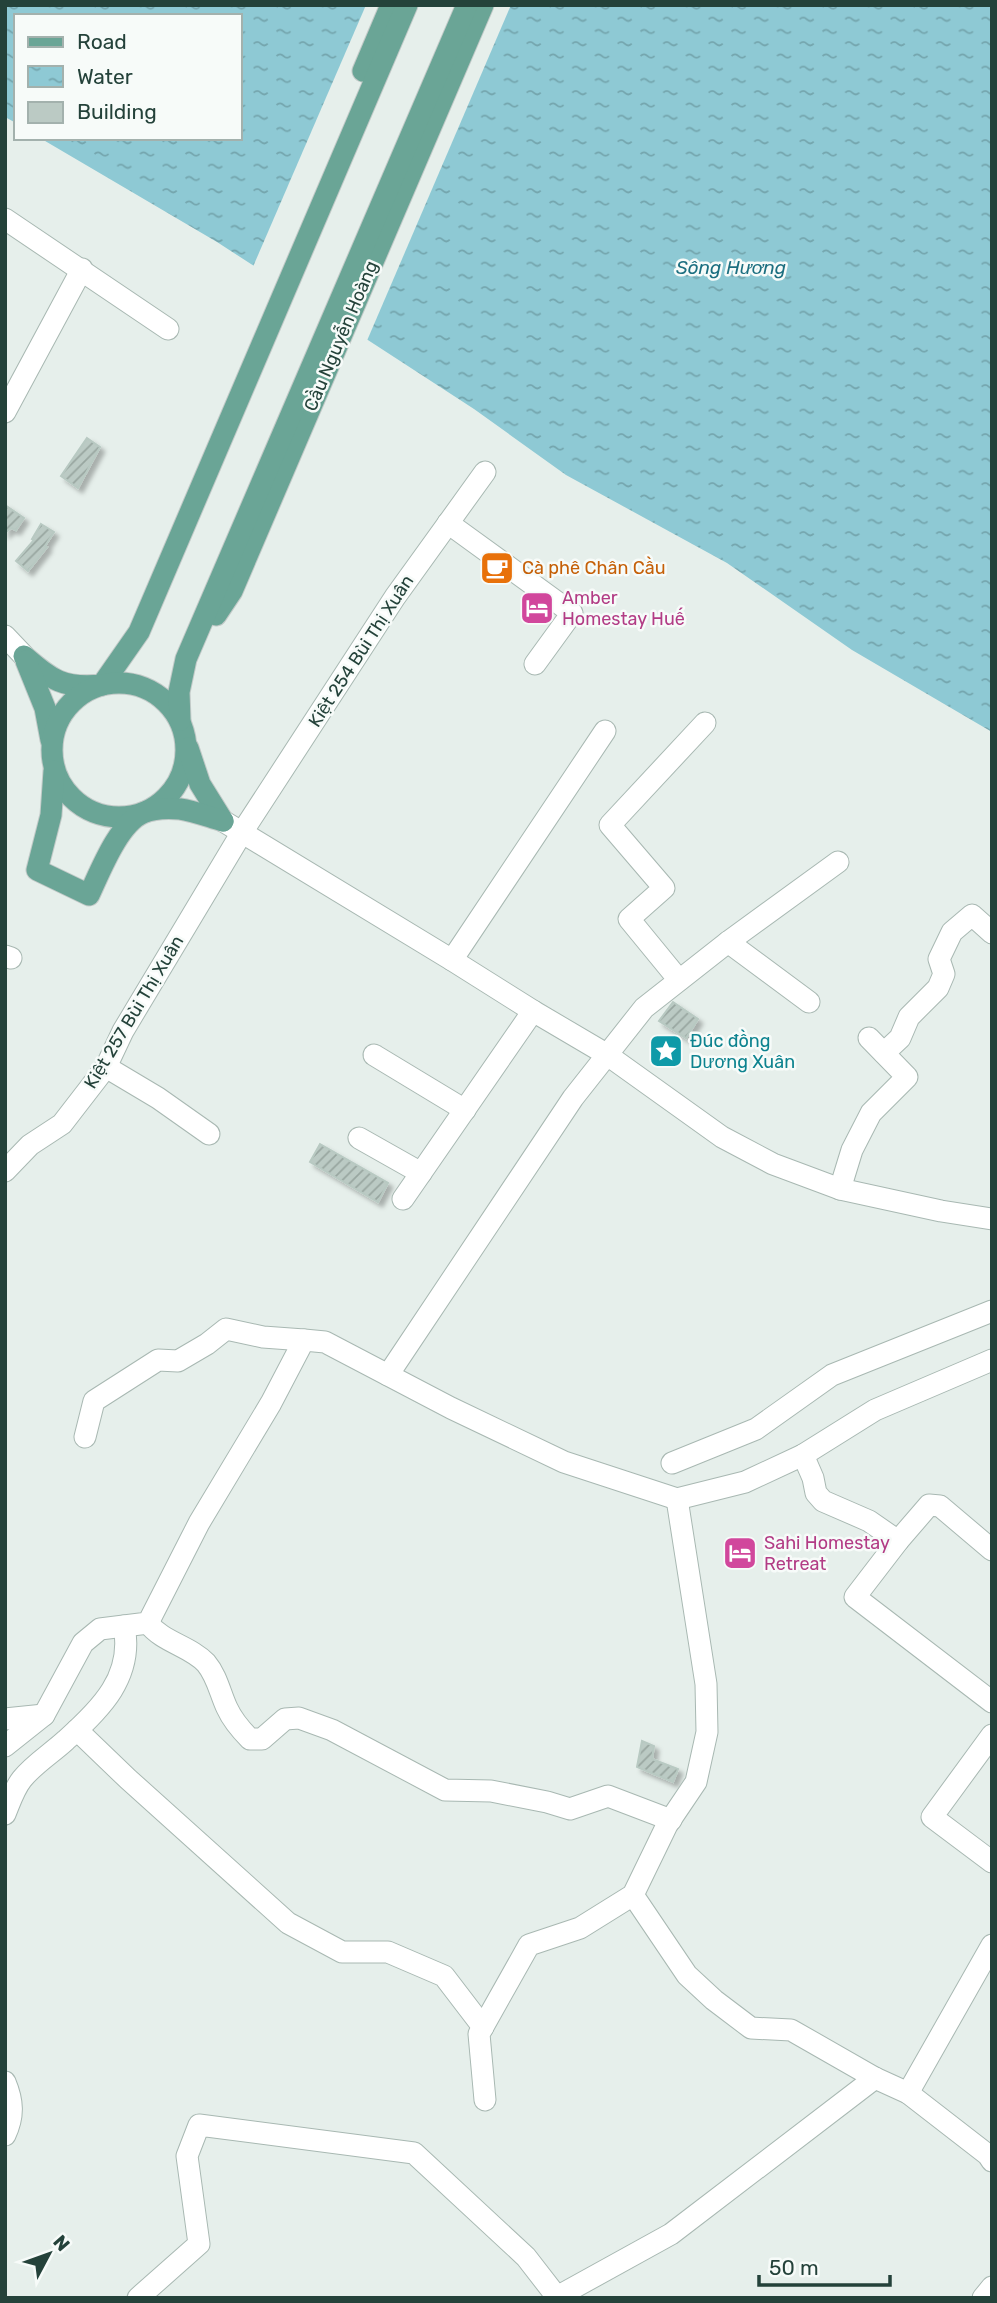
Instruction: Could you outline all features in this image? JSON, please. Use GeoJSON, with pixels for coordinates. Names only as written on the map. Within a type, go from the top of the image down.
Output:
{"type":"FeatureCollection","features":[{"type":"Feature","properties":{"kind":"main road"},"geometry":{"type":"LineString","coordinates":[[186,743],[185,766],[176,787],[160,804],[140,814],[125,830],[106,857],[89,895],[37,870],[51,815],[56,726],[66,708],[82,693],[102,685],[139,632],[222,418],[391,5]]}},
{"type":"Feature","properties":{"kind":"main road"},"geometry":{"type":"LineString","coordinates":[[222,418],[407,5]]}},
{"type":"Feature","properties":{"kind":"main road","name":"Cầu Nguyễn Hoàng"},"geometry":{"type":"LineString","coordinates":[[283,452],[467,5]]}},
{"type":"Feature","properties":{"kind":"main road","name":"Cầu Nguyễn Hoàng"},"geometry":{"type":"LineString","coordinates":[[180,720],[179,692],[186,659],[283,452],[483,5]]}},
{"type":"Feature","properties":{"kind":"main road"},"geometry":{"type":"LineString","coordinates":[[24,656],[52,679],[80,687],[125,683],[147,689],[166,702],[180,720],[200,784],[223,821]]}},
{"type":"Feature","properties":{"kind":"main road"},"geometry":{"type":"LineString","coordinates":[[24,656],[45,708],[53,758],[64,788],[79,804],[98,814],[119,817],[159,809],[183,809],[223,821]]}},
{"type":"Feature","properties":{"kind":"street"},"geometry":{"type":"LineString","coordinates":[[5,219],[168,329]]}},
{"type":"Feature","properties":{"kind":"street"},"geometry":{"type":"LineString","coordinates":[[5,412],[82,269]]}},
{"type":"Feature","properties":{"kind":"street","name":"Kiệt 254 Bùi Thị Xuân"},"geometry":{"type":"LineString","coordinates":[[241,834],[395,597],[485,472]]}},
{"type":"Feature","properties":{"kind":"street"},"geometry":{"type":"LineString","coordinates":[[448,523],[572,613],[535,664]]}},
{"type":"Feature","properties":{"kind":"street"},"geometry":{"type":"LineString","coordinates":[[5,636],[24,656]]}},
{"type":"Feature","properties":{"kind":"street"},"geometry":{"type":"LineString","coordinates":[[679,980],[629,919],[664,888],[610,825],[705,723]]}},
{"type":"Feature","properties":{"kind":"street"},"geometry":{"type":"LineString","coordinates":[[452,960],[605,731]]}},
{"type":"Feature","properties":{"kind":"street"},"geometry":{"type":"LineString","coordinates":[[223,821],[606,1054],[722,1137],[773,1164],[840,1189],[992,1219]]}},
{"type":"Feature","properties":{"kind":"street","name":"Kiệt 257 Bùi Thị Xuân"},"geometry":{"type":"LineString","coordinates":[[5,1171],[30,1145],[62,1124],[106,1067],[123,1031],[241,834]]}},
{"type":"Feature","properties":{"kind":"street"},"geometry":{"type":"LineString","coordinates":[[388,1375],[527,1165],[606,1054],[644,1008],[728,942],[838,862]]}},
{"type":"Feature","properties":{"kind":"street"},"geometry":{"type":"LineString","coordinates":[[840,1189],[852,1150],[871,1113],[907,1077],[877,1046],[900,1038],[909,1017],[938,988],[944,974],[939,959],[952,932],[972,915],[992,933]]}},
{"type":"Feature","properties":{"kind":"street"},"geometry":{"type":"LineString","coordinates":[[728,942],[810,1002]]}},
{"type":"Feature","properties":{"kind":"street"},"geometry":{"type":"LineString","coordinates":[[403,1199],[533,1011]]}},
{"type":"Feature","properties":{"kind":"street"},"geometry":{"type":"LineString","coordinates":[[374,1055],[465,1110]]}},
{"type":"Feature","properties":{"kind":"street"},"geometry":{"type":"LineString","coordinates":[[106,1067],[158,1098],[209,1134]]}},
{"type":"Feature","properties":{"kind":"street"},"geometry":{"type":"LineString","coordinates":[[359,1138],[421,1172]]}},
{"type":"Feature","properties":{"kind":"street"},"geometry":{"type":"LineString","coordinates":[[672,1462],[755,1429],[832,1375],[992,1311]]}},
{"type":"Feature","properties":{"kind":"street"},"geometry":{"type":"LineString","coordinates":[[85,1437],[94,1401],[158,1360],[178,1361],[226,1329],[263,1337],[325,1342],[564,1462],[677,1499],[745,1482],[803,1455],[875,1410],[992,1360]]}},
{"type":"Feature","properties":{"kind":"street"},"geometry":{"type":"LineString","coordinates":[[148,1623],[199,1523],[271,1403],[304,1340]]}},
{"type":"Feature","properties":{"kind":"street"},"geometry":{"type":"LineString","coordinates":[[803,1455],[816,1493],[823,1501],[869,1521],[898,1541]]}},
{"type":"Feature","properties":{"kind":"street"},"geometry":{"type":"LineString","coordinates":[[485,2100],[479,2034],[529,1945],[580,1928],[633,1895],[671,1819],[696,1782],[706,1732],[706,1684],[677,1499]]}},
{"type":"Feature","properties":{"kind":"street"},"geometry":{"type":"LineString","coordinates":[[992,1550],[940,1507],[932,1504],[898,1541],[855,1597],[992,1702]]}},
{"type":"Feature","properties":{"kind":"street"},"geometry":{"type":"LineString","coordinates":[[5,1746],[44,1715],[83,1643],[100,1629],[148,1623]]}},
{"type":"Feature","properties":{"kind":"street"},"geometry":{"type":"LineString","coordinates":[[148,1623],[156,1632],[207,1665],[215,1677],[230,1714],[250,1739],[262,1739],[281,1721],[292,1717],[332,1730],[445,1790],[491,1791],[570,1809],[608,1796],[671,1819]]}},
{"type":"Feature","properties":{"kind":"street"},"geometry":{"type":"LineString","coordinates":[[5,1814],[17,1786],[24,1777],[77,1730],[113,1691],[124,1665],[127,1643],[124,1626]]}},
{"type":"Feature","properties":{"kind":"street"},"geometry":{"type":"LineString","coordinates":[[5,1719],[44,1715]]}},
{"type":"Feature","properties":{"kind":"street"},"geometry":{"type":"LineString","coordinates":[[77,1730],[288,1923],[342,1952],[388,1952],[444,1976],[483,2026]]}},
{"type":"Feature","properties":{"kind":"street"},"geometry":{"type":"LineString","coordinates":[[992,1735],[932,1816],[992,1862]]}},
{"type":"Feature","properties":{"kind":"street"},"geometry":{"type":"LineString","coordinates":[[633,1895],[687,1975],[751,2028],[791,2030],[875,2078],[908,2093],[988,2155],[992,2161]]}},
{"type":"Feature","properties":{"kind":"street"},"geometry":{"type":"LineString","coordinates":[[908,2093],[992,1945]]}},
{"type":"Feature","properties":{"kind":"street"},"geometry":{"type":"LineString","coordinates":[[138,2298],[199,2244],[187,2156],[199,2125],[414,2153],[526,2257],[556,2297],[681,2227],[875,2078]]}},
{"type":"Feature","properties":{"kind":"street"},"geometry":{"type":"LineString","coordinates":[[5,2081],[13,2103],[10,2124],[5,2135]]}},
{"type":"Feature","properties":{"kind":"street"},"geometry":{"type":"LineString","coordinates":[[983,2298],[992,2287]]}},
{"type":"Feature","properties":{"kind":"water","name":"Sông Hương"},"geometry":{"type":"Polygon","coordinates":[[[5,5],[992,5],[992,732],[852,650],[727,563],[566,475],[474,409],[217,242],[43,140],[242,140],[242,14],[14,14],[14,122],[5,117],[5,5]]]}},
{"type":"Feature","properties":{"kind":"pier"},"geometry":{"type":"Polygon","coordinates":[[[366,5],[511,5],[366,343],[252,269],[366,5]]]}},
{"type":"Feature","properties":{"kind":"building"},"geometry":{"type":"Polygon","coordinates":[[[87,438],[100,447],[78,488],[61,476],[87,438]]]}},
{"type":"Feature","properties":{"kind":"building"},"geometry":{"type":"Polygon","coordinates":[[[5,505],[24,518],[16,530],[11,528],[5,533],[5,505]]]}},
{"type":"Feature","properties":{"kind":"building"},"geometry":{"type":"Polygon","coordinates":[[[41,524],[54,532],[45,546],[47,547],[28,571],[16,561],[34,540],[32,539],[41,524]]]}},
{"type":"Feature","properties":{"kind":"building"},"geometry":{"type":"Polygon","coordinates":[[[673,1002],[698,1019],[686,1038],[659,1021],[673,1002]]]}},
{"type":"Feature","properties":{"kind":"building"},"geometry":{"type":"Polygon","coordinates":[[[320,1144],[388,1183],[378,1202],[310,1162],[320,1144]]]}},
{"type":"Feature","properties":{"kind":"building"},"geometry":{"type":"Polygon","coordinates":[[[642,1741],[654,1746],[652,1759],[678,1769],[673,1782],[637,1767],[642,1741]]]}},
{"type":"Feature","properties":{"kind":"place","name":"Cà phê Chân Cầu"},"geometry":{"type":"Point","coordinates":[497,568]}},
{"type":"Feature","properties":{"kind":"place","name":"Amber Homestay Huế"},"geometry":{"type":"Point","coordinates":[537,608]}},
{"type":"Feature","properties":{"kind":"place","name":"Đúc đồng Dương Xuân"},"geometry":{"type":"Point","coordinates":[666,1051]}},
{"type":"Feature","properties":{"kind":"place","name":"Sahi Homestay Retreat"},"geometry":{"type":"Point","coordinates":[740,1553]}}]}
